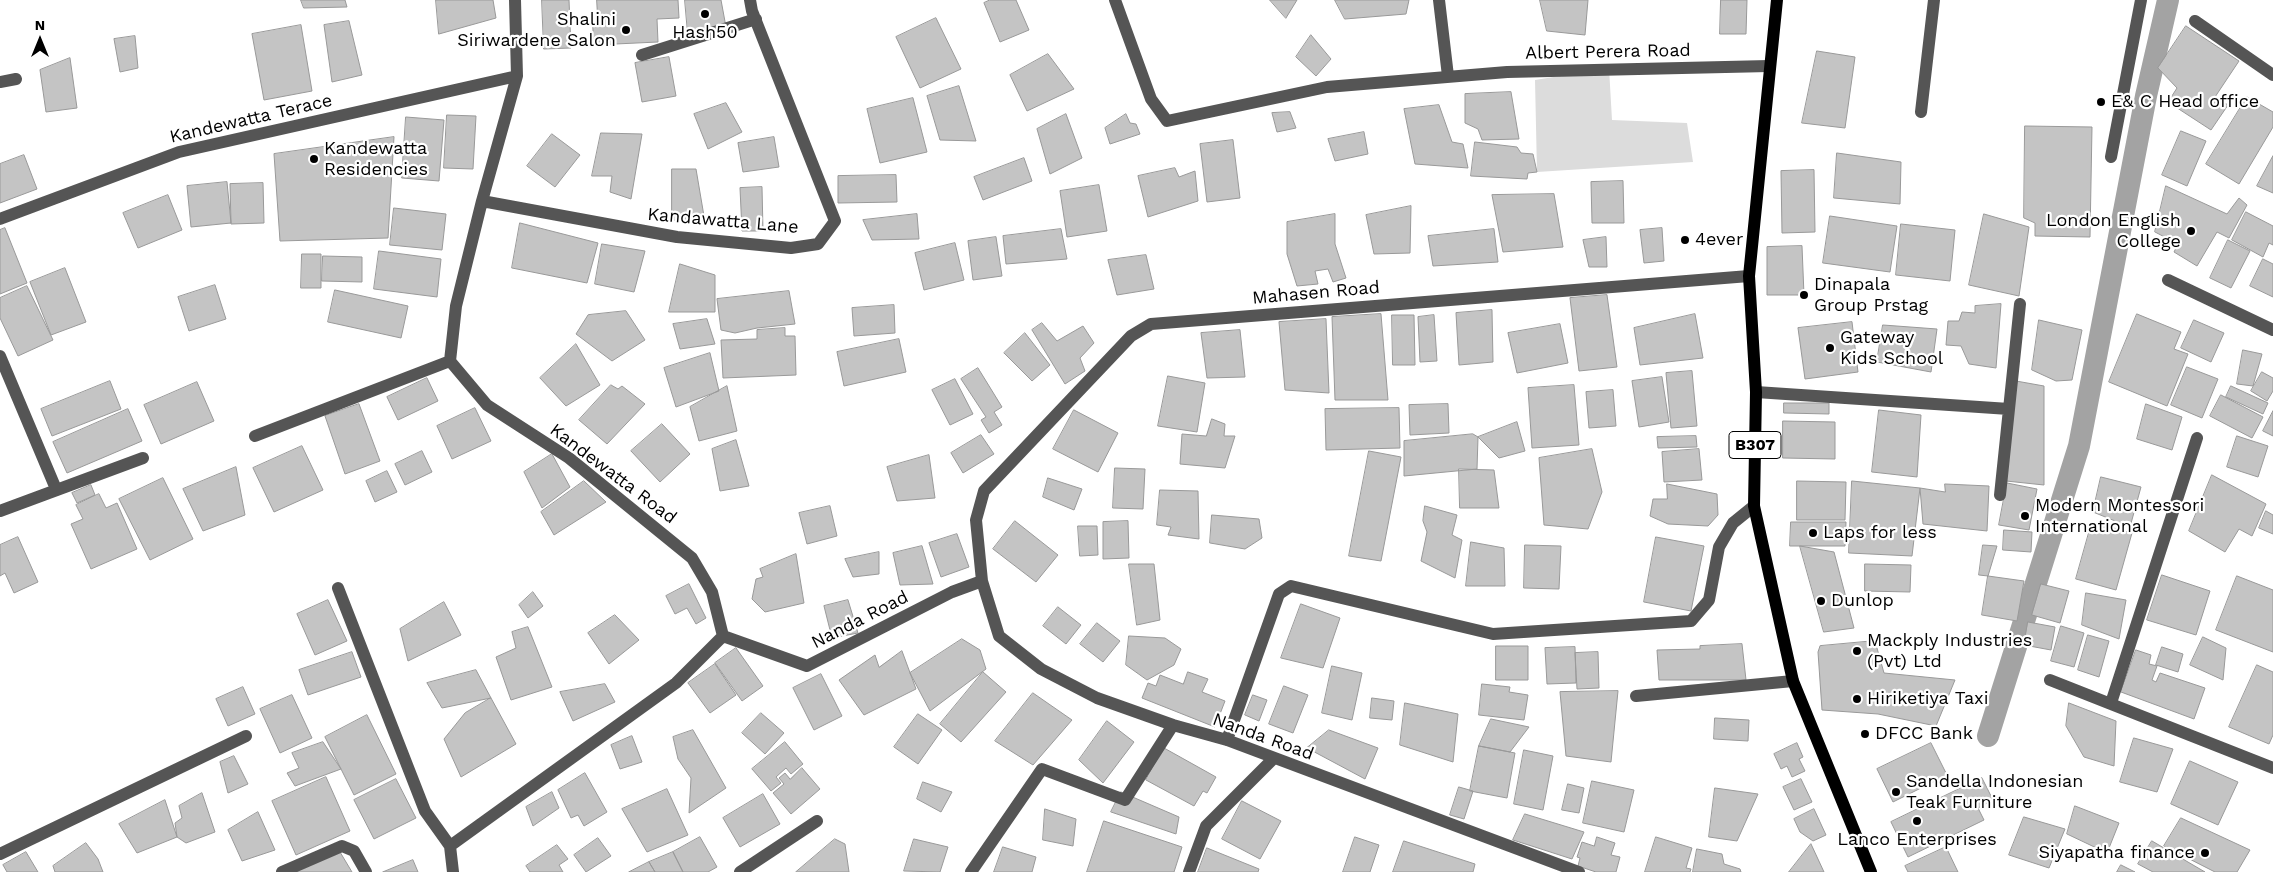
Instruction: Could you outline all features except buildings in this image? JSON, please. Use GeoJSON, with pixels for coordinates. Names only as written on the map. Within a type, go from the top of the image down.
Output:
{"type":"FeatureCollection","features":[{"type":"Feature","properties":{"kind":"main road","name":"B307"},"geometry":{"type":"LineString","coordinates":[[1777,0],[1749,276],[1756,392],[1754,506],[1793,681],[1871,872]]}},
{"type":"Feature","properties":{"kind":"street"},"geometry":{"type":"LineString","coordinates":[[255,436],[450,361],[456,306],[516,76],[515,0]]}},
{"type":"Feature","properties":{"kind":"street","name":"Kandawatta Lane"},"geometry":{"type":"LineString","coordinates":[[482,201],[677,238],[791,248],[818,244],[835,221],[750,0]]}},
{"type":"Feature","properties":{"kind":"street","name":"Albert Perera Road"},"geometry":{"type":"LineString","coordinates":[[1114,0],[1151,99],[1167,121],[1327,87],[1507,72],[1769,66]]}},
{"type":"Feature","properties":{"kind":"street"},"geometry":{"type":"LineString","coordinates":[[1439,0],[1448,76]]}},
{"type":"Feature","properties":{"kind":"street"},"geometry":{"type":"LineString","coordinates":[[1921,112],[1934,0]]}},
{"type":"Feature","properties":{"kind":"street"},"geometry":{"type":"LineString","coordinates":[[2111,157],[2141,0]]}},
{"type":"Feature","properties":{"kind":"street"},"geometry":{"type":"LineString","coordinates":[[642,56],[756,19]]}},
{"type":"Feature","properties":{"kind":"street"},"geometry":{"type":"LineString","coordinates":[[2195,21],[2273,75]]}},
{"type":"Feature","properties":{"kind":"street","name":"Kandewatta Terace"},"geometry":{"type":"LineString","coordinates":[[0,219],[179,152],[516,76]]}},
{"type":"Feature","properties":{"kind":"street"},"geometry":{"type":"LineString","coordinates":[[0,82],[16,79]]}},
{"type":"Feature","properties":{"kind":"street","name":"Mahasen Road"},"geometry":{"type":"LineString","coordinates":[[976,520],[984,491],[1131,336],[1151,324],[1749,276]]}},
{"type":"Feature","properties":{"kind":"street"},"geometry":{"type":"LineString","coordinates":[[2168,280],[2273,330]]}},
{"type":"Feature","properties":{"kind":"street"},"geometry":{"type":"LineString","coordinates":[[2000,495],[2020,304]]}},
{"type":"Feature","properties":{"kind":"street"},"geometry":{"type":"LineString","coordinates":[[0,356],[56,489]]}},
{"type":"Feature","properties":{"kind":"street","name":"Kandewatta Road"},"geometry":{"type":"LineString","coordinates":[[450,361],[487,405],[569,458],[692,558],[712,592],[723,636]]}},
{"type":"Feature","properties":{"kind":"street"},"geometry":{"type":"LineString","coordinates":[[1756,392],[2009,409]]}},
{"type":"Feature","properties":{"kind":"street"},"geometry":{"type":"LineString","coordinates":[[2111,703],[2197,438]]}},
{"type":"Feature","properties":{"kind":"street"},"geometry":{"type":"LineString","coordinates":[[0,511],[143,458]]}},
{"type":"Feature","properties":{"kind":"street"},"geometry":{"type":"LineString","coordinates":[[1227,740],[1279,594],[1291,586],[1493,634],[1691,621],[1709,600],[1719,548],[1733,523],[1754,506]]}},
{"type":"Feature","properties":{"kind":"street","name":"Nanda Road"},"geometry":{"type":"LineString","coordinates":[[976,520],[982,581],[999,636],[1041,669],[1097,698],[1173,726],[1227,740],[1273,759],[1579,872]]}},
{"type":"Feature","properties":{"kind":"street","name":"Nanda Road"},"geometry":{"type":"LineString","coordinates":[[723,636],[806,666],[952,592],[982,581]]}},
{"type":"Feature","properties":{"kind":"street"},"geometry":{"type":"LineString","coordinates":[[338,588],[425,811],[450,846],[453,872]]}},
{"type":"Feature","properties":{"kind":"street"},"geometry":{"type":"LineString","coordinates":[[450,846],[676,683],[723,636]]}},
{"type":"Feature","properties":{"kind":"street"},"geometry":{"type":"LineString","coordinates":[[2050,680],[2273,768]]}},
{"type":"Feature","properties":{"kind":"street"},"geometry":{"type":"LineString","coordinates":[[1636,696],[1793,681]]}},
{"type":"Feature","properties":{"kind":"street"},"geometry":{"type":"LineString","coordinates":[[971,872],[1042,769],[1125,800],[1173,726]]}},
{"type":"Feature","properties":{"kind":"street"},"geometry":{"type":"LineString","coordinates":[[0,854],[246,736]]}},
{"type":"Feature","properties":{"kind":"street"},"geometry":{"type":"LineString","coordinates":[[1189,872],[1206,826],[1273,759]]}},
{"type":"Feature","properties":{"kind":"street"},"geometry":{"type":"LineString","coordinates":[[740,872],[817,822]]}},
{"type":"Feature","properties":{"kind":"street"},"geometry":{"type":"LineString","coordinates":[[282,872],[342,846],[354,851],[366,872]]}},
{"type":"Feature","properties":{"kind":"shaded area"},"geometry":{"type":"Polygon","coordinates":[[[1609,68],[1612,120],[1687,123],[1693,162],[1537,172],[1535,80],[1609,68]]]}},
{"type":"Feature","properties":{"kind":"waterway"},"geometry":{"type":"LineString","coordinates":[[1988,736],[2079,446],[2146,96],[2168,0]]}},
{"type":"Feature","properties":{"kind":"place","name":"Hash50"},"geometry":{"type":"Point","coordinates":[705,14]}},
{"type":"Feature","properties":{"kind":"place","name":"Shalini Siriwardene Salon"},"geometry":{"type":"Point","coordinates":[626,30]}},
{"type":"Feature","properties":{"kind":"place","name":"E& C Head office"},"geometry":{"type":"Point","coordinates":[2101,102]}},
{"type":"Feature","properties":{"kind":"place","name":"Kandewatta Residencies"},"geometry":{"type":"Point","coordinates":[314,159]}},
{"type":"Feature","properties":{"kind":"place","name":"London English College"},"geometry":{"type":"Point","coordinates":[2191,231]}},
{"type":"Feature","properties":{"kind":"place","name":"4ever"},"geometry":{"type":"Point","coordinates":[1685,240]}},
{"type":"Feature","properties":{"kind":"place","name":"Dinapala Group Prstag"},"geometry":{"type":"Point","coordinates":[1804,295]}},
{"type":"Feature","properties":{"kind":"place","name":"Gateway Kids School"},"geometry":{"type":"Point","coordinates":[1830,348]}},
{"type":"Feature","properties":{"kind":"place","name":"Modern Montessori International"},"geometry":{"type":"Point","coordinates":[2025,516]}},
{"type":"Feature","properties":{"kind":"place","name":"Laps for less"},"geometry":{"type":"Point","coordinates":[1813,533]}},
{"type":"Feature","properties":{"kind":"place","name":"Dunlop"},"geometry":{"type":"Point","coordinates":[1821,601]}},
{"type":"Feature","properties":{"kind":"place","name":"Mackply Industries (Pvt) Ltd"},"geometry":{"type":"Point","coordinates":[1857,651]}},
{"type":"Feature","properties":{"kind":"place","name":"Hiriketiya Taxi"},"geometry":{"type":"Point","coordinates":[1857,699]}},
{"type":"Feature","properties":{"kind":"place","name":"DFCC Bank"},"geometry":{"type":"Point","coordinates":[1865,734]}},
{"type":"Feature","properties":{"kind":"place","name":"Sandella Indonesian Teak Furniture"},"geometry":{"type":"Point","coordinates":[1896,792]}},
{"type":"Feature","properties":{"kind":"place","name":"Lanco Enterprises"},"geometry":{"type":"Point","coordinates":[1917,821]}},
{"type":"Feature","properties":{"kind":"place","name":"Siyapatha finance"},"geometry":{"type":"Point","coordinates":[2205,853]}}]}
